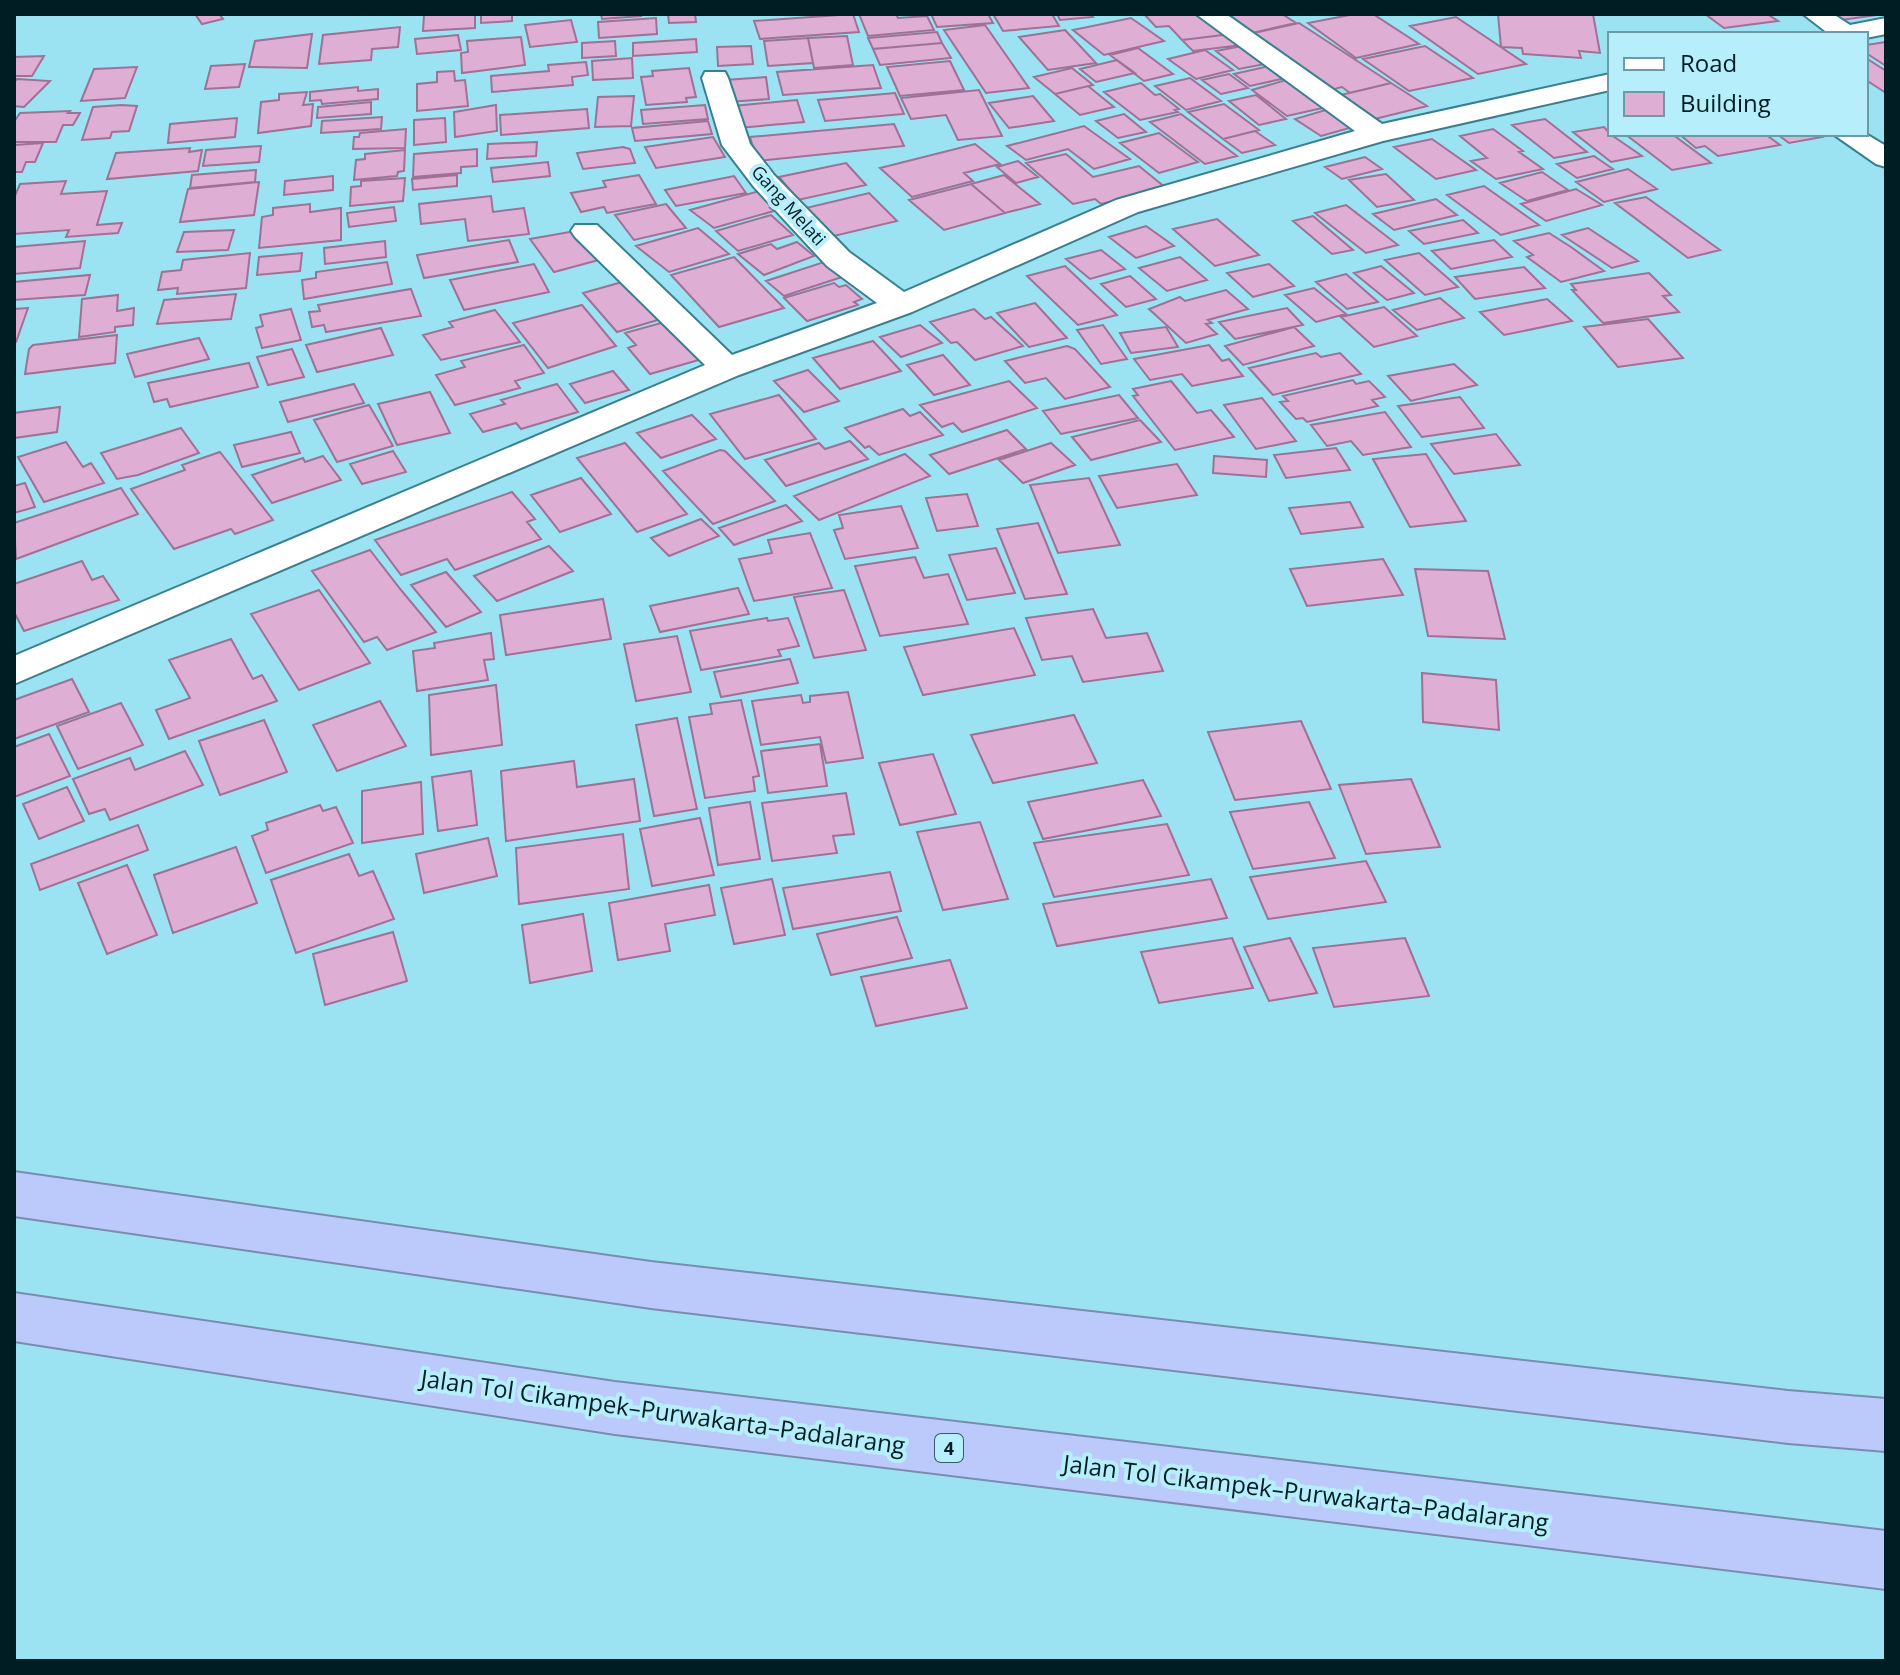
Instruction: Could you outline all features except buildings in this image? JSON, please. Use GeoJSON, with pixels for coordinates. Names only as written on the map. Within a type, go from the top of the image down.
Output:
{"type":"FeatureCollection","features":[{"type":"Feature","properties":{"kind":"highway"},"geometry":{"type":"LineString","coordinates":[[14,1194],[651,1285],[1788,1417],[1886,1425]]}},
{"type":"Feature","properties":{"kind":"highway","name":"Jalan Tol Cikampek–Purwakarta–Padalarang"},"geometry":{"type":"LineString","coordinates":[[14,1317],[615,1408],[1886,1560]]}},
{"type":"Feature","properties":{"kind":"street"},"geometry":{"type":"LineString","coordinates":[[1209,14],[1377,134]]}},
{"type":"Feature","properties":{"kind":"street"},"geometry":{"type":"LineString","coordinates":[[1816,14],[1843,32]]}},
{"type":"Feature","properties":{"kind":"street"},"geometry":{"type":"LineString","coordinates":[[1856,32],[1886,26]]}},
{"type":"Feature","properties":{"kind":"street","name":"Gang Melati"},"geometry":{"type":"LineString","coordinates":[[715,78],[736,145],[764,181],[838,259],[901,305]]}},
{"type":"Feature","properties":{"kind":"street"},"geometry":{"type":"LineString","coordinates":[[14,671],[727,368],[901,305],[1127,206],[1377,134],[1608,82]]}},
{"type":"Feature","properties":{"kind":"street"},"geometry":{"type":"LineString","coordinates":[[1850,136],[1886,158]]}},
{"type":"Feature","properties":{"kind":"street"},"geometry":{"type":"LineString","coordinates":[[586,231],[727,368]]}}]}
